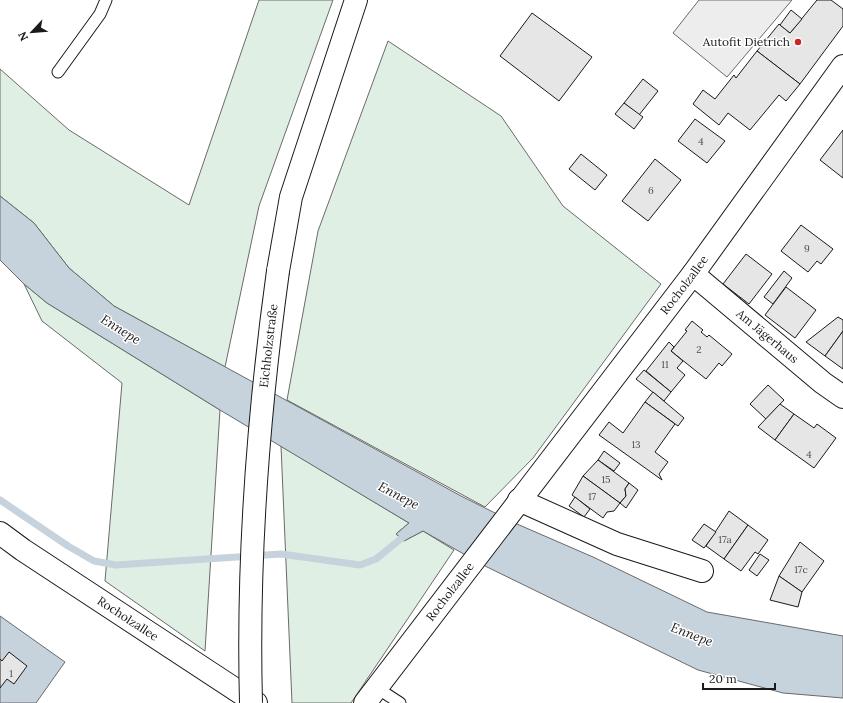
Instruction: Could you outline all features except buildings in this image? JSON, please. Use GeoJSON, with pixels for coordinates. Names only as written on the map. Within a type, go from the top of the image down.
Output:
{"type":"FeatureCollection","features":[{"type":"Feature","properties":{"kind":"street","name":"Eichholzstraße"},"geometry":{"type":"LineString","coordinates":[[251,703],[249,629],[254,490],[263,384],[278,271],[291,197],[356,0]]}},
{"type":"Feature","properties":{"kind":"street","name":"Rocholzallee"},"geometry":{"type":"LineString","coordinates":[[371,695],[693,274],[843,66]]}},
{"type":"Feature","properties":{"kind":"street","name":"Am Jägerhaus"},"geometry":{"type":"LineString","coordinates":[[693,274],[823,383],[843,397]]}},
{"type":"Feature","properties":{"kind":"street"},"geometry":{"type":"LineString","coordinates":[[520,500],[617,544],[702,571]]}},
{"type":"Feature","properties":{"kind":"street","name":"Rocholzallee"},"geometry":{"type":"LineString","coordinates":[[0,533],[23,550],[256,703]]}},
{"type":"Feature","properties":{"kind":"lane"},"geometry":{"type":"LineString","coordinates":[[58,72],[100,14],[106,0]]}},
{"type":"Feature","properties":{"kind":"lane"},"geometry":{"type":"LineString","coordinates":[[371,695],[400,703]]}},
{"type":"Feature","properties":{"kind":"green space"},"geometry":{"type":"Polygon","coordinates":[[[259,0],[333,0],[259,206],[225,367],[114,306],[69,268],[34,223],[0,196],[0,69],[69,130],[189,205],[259,0]]]}},
{"type":"Feature","properties":{"kind":"green space"},"geometry":{"type":"Polygon","coordinates":[[[388,41],[501,116],[563,206],[661,284],[533,458],[485,507],[287,400],[318,231],[388,41]]]}},
{"type":"Feature","properties":{"kind":"green space"},"geometry":{"type":"Polygon","coordinates":[[[24,284],[47,303],[220,410],[205,651],[105,581],[122,383],[42,321],[24,284]]]}},
{"type":"Feature","properties":{"kind":"green space"},"geometry":{"type":"Polygon","coordinates":[[[281,446],[409,523],[396,534],[404,541],[423,531],[454,550],[351,703],[292,703],[281,446]]]}},
{"type":"Feature","properties":{"kind":"shaded area"},"geometry":{"type":"Polygon","coordinates":[[[699,0],[792,0],[727,77],[673,33],[699,0]]]}},
{"type":"Feature","properties":{"kind":"water","name":"Ennepe"},"geometry":{"type":"Polygon","coordinates":[[[0,196],[34,223],[69,268],[114,306],[461,496],[517,524],[593,557],[707,612],[843,636],[843,698],[783,693],[698,670],[485,566],[423,531],[404,541],[396,534],[409,523],[220,410],[47,303],[24,284],[0,260],[0,196]]]}},
{"type":"Feature","properties":{"kind":"water"},"geometry":{"type":"Polygon","coordinates":[[[0,616],[65,662],[36,703],[0,703],[0,616]]]}},
{"type":"Feature","properties":{"kind":"waterway"},"geometry":{"type":"LineString","coordinates":[[0,500],[68,546],[94,561],[116,565],[281,554],[360,565],[376,559],[408,533]]}},
{"type":"Feature","properties":{"kind":"place","name":"Autofit Dietrich"},"geometry":{"type":"Point","coordinates":[798,42]}}]}
